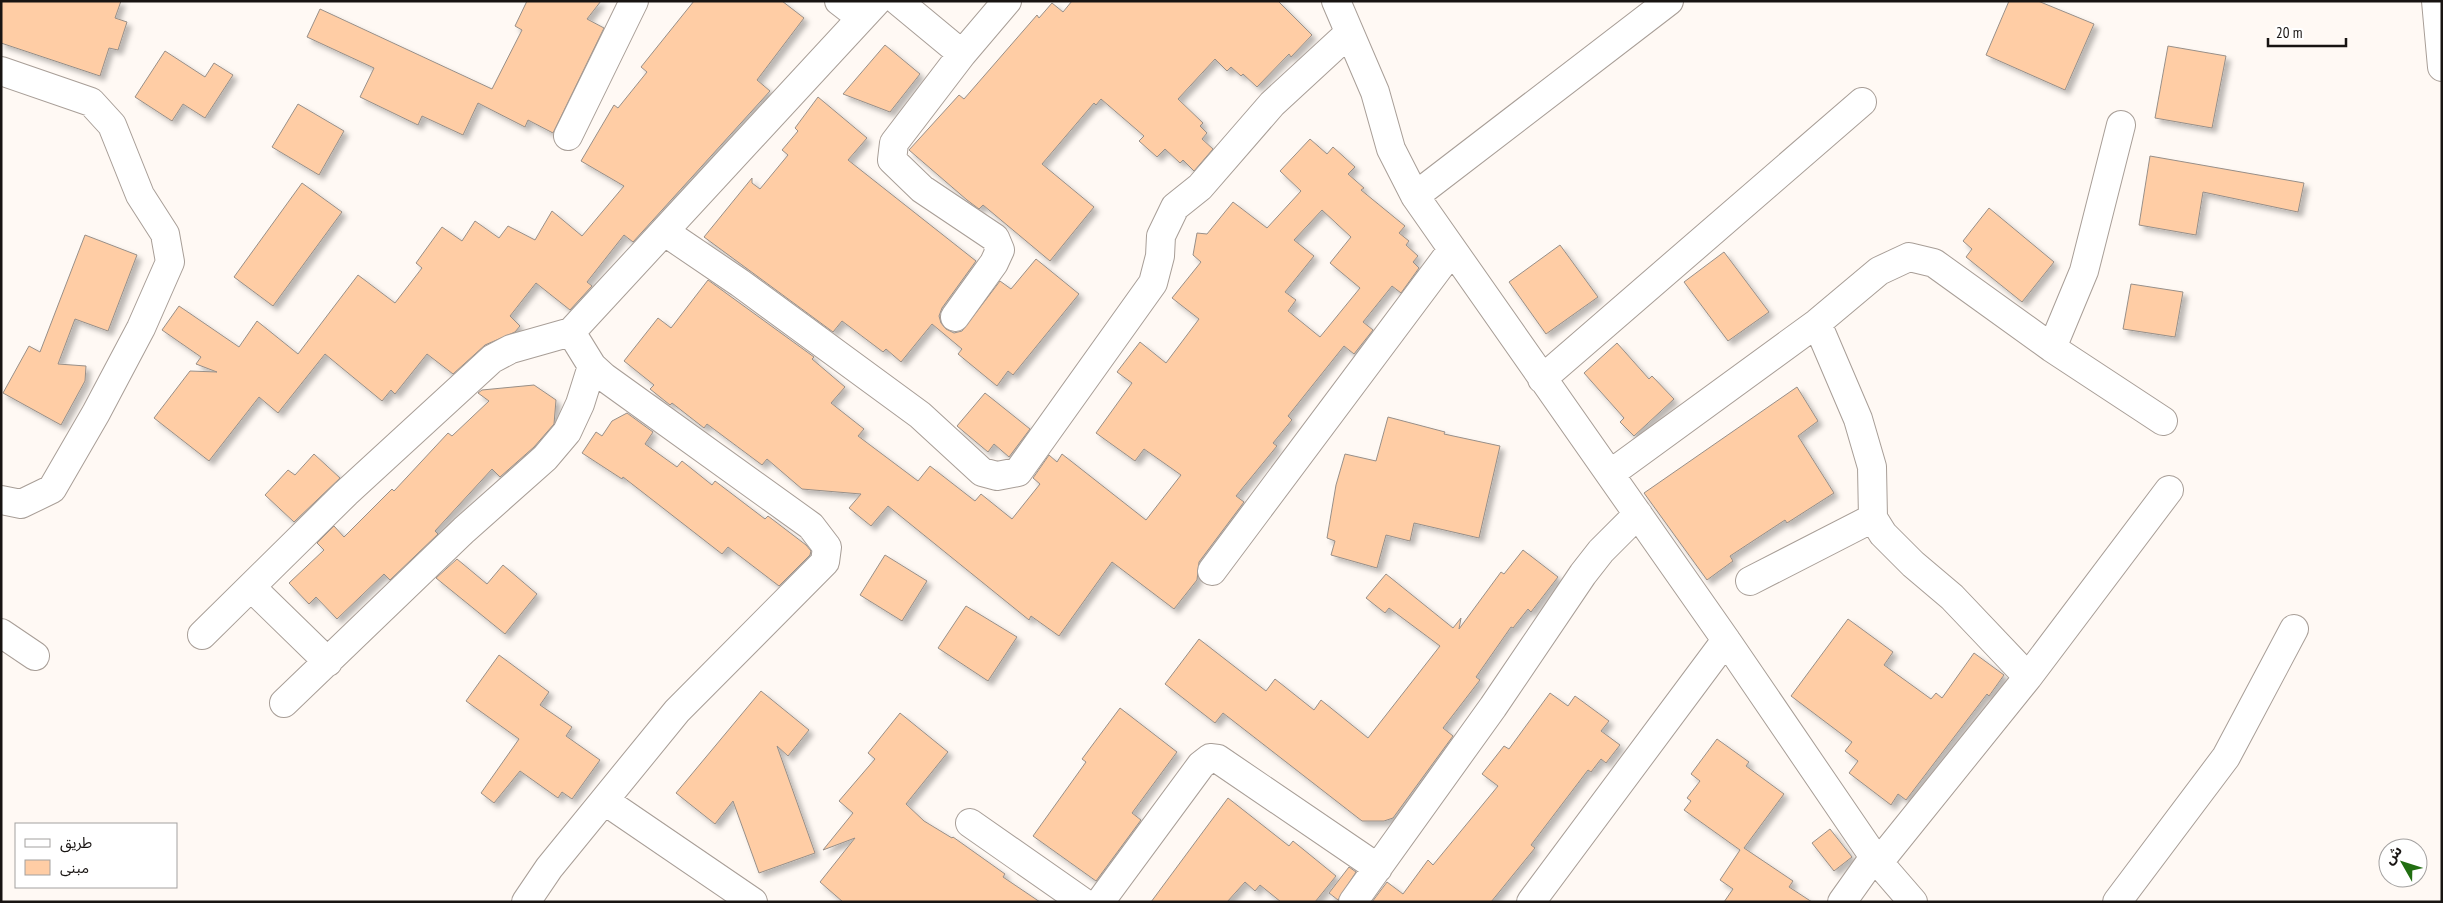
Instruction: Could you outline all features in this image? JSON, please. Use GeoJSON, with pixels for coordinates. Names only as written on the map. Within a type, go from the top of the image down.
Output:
{"type":"FeatureCollection","features":[{"type":"Feature","properties":{"kind":"street"},"geometry":{"type":"LineString","coordinates":[[568,136],[634,1]]}},
{"type":"Feature","properties":{"kind":"street"},"geometry":{"type":"LineString","coordinates":[[202,635],[346,493],[492,359],[511,349],[571,332],[869,10],[839,1]]}},
{"type":"Feature","properties":{"kind":"street"},"geometry":{"type":"LineString","coordinates":[[898,1],[962,54]]}},
{"type":"Feature","properties":{"kind":"street"},"geometry":{"type":"LineString","coordinates":[[955,317],[994,263],[1000,250],[995,238],[922,189],[892,160],[894,143],[962,54],[1007,1]]}},
{"type":"Feature","properties":{"kind":"street"},"geometry":{"type":"LineString","coordinates":[[1336,1],[1374,92],[1391,149],[1415,196],[1726,640],[1876,860],[1913,902]]}},
{"type":"Feature","properties":{"kind":"street"},"geometry":{"type":"LineString","coordinates":[[1415,196],[1669,1]]}},
{"type":"Feature","properties":{"kind":"street"},"geometry":{"type":"LineString","coordinates":[[2436,1],[2442,67]]}},
{"type":"Feature","properties":{"kind":"street"},"geometry":{"type":"LineString","coordinates":[[665,232],[740,283],[920,415],[982,472],[997,476],[1018,472],[1153,283],[1160,256],[1161,236],[1175,207],[1200,187],[1272,104],[1349,32]]}},
{"type":"Feature","properties":{"kind":"street"},"geometry":{"type":"LineString","coordinates":[[1,71],[91,102],[112,125],[140,195],[165,234],[170,262],[136,336],[96,413],[52,489],[21,504],[1,500]]}},
{"type":"Feature","properties":{"kind":"street"},"geometry":{"type":"LineString","coordinates":[[1542,379],[1862,102]]}},
{"type":"Feature","properties":{"kind":"street"},"geometry":{"type":"LineString","coordinates":[[2052,348],[2084,271],[2121,125]]}},
{"type":"Feature","properties":{"kind":"street"},"geometry":{"type":"LineString","coordinates":[[1212,571],[1452,250]]}},
{"type":"Feature","properties":{"kind":"street"},"geometry":{"type":"LineString","coordinates":[[1610,474],[1817,323],[1880,271],[1909,256],[1934,263],[2052,348],[2163,421]]}},
{"type":"Feature","properties":{"kind":"street"},"geometry":{"type":"LineString","coordinates":[[1817,323],[1858,419],[1872,467],[1873,518],[1884,534],[1907,558],[1952,597],[2028,677]]}},
{"type":"Feature","properties":{"kind":"street"},"geometry":{"type":"LineString","coordinates":[[526,902],[549,868],[677,711],[825,562],[827,547],[811,526],[604,377],[592,366],[571,332]]}},
{"type":"Feature","properties":{"kind":"street"},"geometry":{"type":"LineString","coordinates":[[284,703],[464,530],[545,458],[567,432],[580,404],[592,366]]}},
{"type":"Feature","properties":{"kind":"street"},"geometry":{"type":"LineString","coordinates":[[1842,902],[2028,677],[2169,490]]}},
{"type":"Feature","properties":{"kind":"street"},"geometry":{"type":"LineString","coordinates":[[1353,902],[1493,707],[1583,574],[1601,551],[1638,514]]}},
{"type":"Feature","properties":{"kind":"street"},"geometry":{"type":"LineString","coordinates":[[1750,581],[1873,518]]}},
{"type":"Feature","properties":{"kind":"street"},"geometry":{"type":"LineString","coordinates":[[251,587],[328,662]]}},
{"type":"Feature","properties":{"kind":"street"},"geometry":{"type":"LineString","coordinates":[[2117,902],[2226,757],[2294,628]]}},
{"type":"Feature","properties":{"kind":"street"},"geometry":{"type":"LineString","coordinates":[[1,633],[35,656]]}},
{"type":"Feature","properties":{"kind":"street"},"geometry":{"type":"LineString","coordinates":[[1531,902],[1726,640]]}},
{"type":"Feature","properties":{"kind":"street"},"geometry":{"type":"LineString","coordinates":[[1100,902],[1201,765],[1210,758],[1218,759],[1378,868]]}},
{"type":"Feature","properties":{"kind":"street"},"geometry":{"type":"LineString","coordinates":[[605,801],[753,902]]}},
{"type":"Feature","properties":{"kind":"street"},"geometry":{"type":"LineString","coordinates":[[970,824],[1083,902]]}},
{"type":"Feature","properties":{"kind":"building"},"geometry":{"type":"Polygon","coordinates":[[[1,1],[121,1],[115,18],[127,22],[118,50],[109,48],[100,76],[1,43],[1,1]]]}},
{"type":"Feature","properties":{"kind":"building"},"geometry":{"type":"Polygon","coordinates":[[[527,1],[601,1],[587,19],[604,28],[553,133],[528,120],[525,127],[478,103],[463,135],[422,116],[418,125],[360,97],[374,68],[307,37],[320,9],[492,89],[522,30],[515,26],[527,1]]]}},
{"type":"Feature","properties":{"kind":"building"},"geometry":{"type":"Polygon","coordinates":[[[694,1],[782,1],[804,18],[757,80],[770,91],[633,242],[624,235],[587,282],[592,286],[570,310],[536,283],[510,316],[520,326],[515,332],[485,345],[453,374],[427,354],[395,394],[391,390],[382,401],[325,354],[278,413],[259,397],[209,461],[154,418],[190,371],[217,372],[196,364],[201,357],[162,330],[179,306],[239,347],[257,321],[298,354],[358,275],[395,303],[422,268],[416,263],[442,227],[462,241],[475,221],[499,238],[508,226],[535,240],[552,211],[582,236],[624,186],[581,161],[614,105],[618,108],[647,72],[641,67],[694,1]]]}},
{"type":"Feature","properties":{"kind":"building"},"geometry":{"type":"Polygon","coordinates":[[[1072,1],[1278,1],[1312,35],[1291,57],[1289,54],[1257,87],[1243,74],[1241,76],[1231,67],[1227,71],[1215,59],[1178,99],[1203,123],[1200,126],[1207,133],[1202,139],[1213,149],[1194,171],[1183,160],[1180,163],[1165,149],[1157,157],[1139,141],[1144,136],[1101,99],[1096,105],[1094,103],[1042,164],[1094,207],[1050,261],[983,205],[979,209],[967,200],[909,150],[959,95],[964,99],[1037,15],[1039,18],[1052,3],[1063,12],[1072,1]]]}},
{"type":"Feature","properties":{"kind":"building"},"geometry":{"type":"Polygon","coordinates":[[[2009,1],[2038,1],[2094,24],[2065,90],[1986,55],[2009,1]]]}},
{"type":"Feature","properties":{"kind":"building"},"geometry":{"type":"Polygon","coordinates":[[[885,45],[920,74],[890,112],[843,94],[885,45]]]}},
{"type":"Feature","properties":{"kind":"building"},"geometry":{"type":"Polygon","coordinates":[[[2168,46],[2226,56],[2212,128],[2155,118],[2168,46]]]}},
{"type":"Feature","properties":{"kind":"building"},"geometry":{"type":"Polygon","coordinates":[[[165,51],[205,77],[214,63],[233,75],[205,118],[183,104],[172,121],[135,97],[165,51]]]}},
{"type":"Feature","properties":{"kind":"building"},"geometry":{"type":"Polygon","coordinates":[[[818,97],[867,138],[848,160],[976,261],[942,308],[939,316],[941,323],[946,329],[954,333],[962,331],[1000,281],[1011,289],[1036,259],[1079,294],[1013,375],[1008,371],[997,386],[958,354],[962,349],[932,324],[901,362],[886,349],[883,352],[842,321],[833,332],[704,237],[752,178],[752,183],[760,189],[788,155],[782,150],[798,131],[795,128],[818,97]]]}},
{"type":"Feature","properties":{"kind":"building"},"geometry":{"type":"Polygon","coordinates":[[[298,104],[344,131],[319,175],[272,147],[298,104]]]}},
{"type":"Feature","properties":{"kind":"building"},"geometry":{"type":"Polygon","coordinates":[[[1310,139],[1327,154],[1333,147],[1355,167],[1348,174],[1364,188],[1361,190],[1405,226],[1399,233],[1409,241],[1406,245],[1418,256],[1413,262],[1419,268],[1401,293],[1392,286],[1363,322],[1373,330],[1354,354],[1344,346],[1288,416],[1292,420],[1273,443],[1277,446],[1236,496],[1244,502],[1199,562],[1197,580],[1174,609],[1112,562],[1059,636],[1031,616],[1029,620],[888,506],[871,526],[849,508],[861,494],[802,489],[767,459],[762,465],[707,424],[704,428],[672,403],[670,405],[650,389],[654,385],[624,361],[658,318],[671,328],[708,280],[814,357],[812,359],[845,387],[831,403],[864,429],[858,436],[918,481],[930,466],[975,501],[981,494],[1012,519],[1040,484],[1033,478],[1049,455],[1057,462],[1062,454],[1146,520],[1181,475],[1144,449],[1135,461],[1096,433],[1132,383],[1117,372],[1140,342],[1166,363],[1199,319],[1172,298],[1201,262],[1193,255],[1197,233],[1207,234],[1233,202],[1267,228],[1301,191],[1280,171],[1310,139]],[[1322,210],[1294,240],[1314,256],[1285,292],[1296,300],[1288,311],[1320,337],[1360,288],[1330,263],[1351,237],[1322,210]]]}},
{"type":"Feature","properties":{"kind":"building"},"geometry":{"type":"Polygon","coordinates":[[[2150,156],[2304,183],[2298,212],[2203,192],[2196,235],[2139,225],[2150,156]]]}},
{"type":"Feature","properties":{"kind":"building"},"geometry":{"type":"Polygon","coordinates":[[[302,183],[342,212],[273,306],[234,277],[302,183]]]}},
{"type":"Feature","properties":{"kind":"building"},"geometry":{"type":"Polygon","coordinates":[[[1989,208],[2054,262],[2022,302],[1966,257],[1972,249],[1963,241],[1989,208]]]}},
{"type":"Feature","properties":{"kind":"building"},"geometry":{"type":"Polygon","coordinates":[[[85,235],[137,255],[108,331],[75,319],[58,364],[86,366],[85,381],[61,425],[3,393],[29,346],[40,352],[85,235]]]}},
{"type":"Feature","properties":{"kind":"building"},"geometry":{"type":"Polygon","coordinates":[[[1560,245],[1598,297],[1546,334],[1509,282],[1560,245]]]}},
{"type":"Feature","properties":{"kind":"building"},"geometry":{"type":"Polygon","coordinates":[[[1724,252],[1769,312],[1728,341],[1684,282],[1724,252]]]}},
{"type":"Feature","properties":{"kind":"building"},"geometry":{"type":"Polygon","coordinates":[[[2131,284],[2183,292],[2175,337],[2123,329],[2131,284]]]}},
{"type":"Feature","properties":{"kind":"building"},"geometry":{"type":"Polygon","coordinates":[[[1617,343],[1649,379],[1652,376],[1674,399],[1634,436],[1620,422],[1624,418],[1584,373],[1617,343]]]}},
{"type":"Feature","properties":{"kind":"building"},"geometry":{"type":"Polygon","coordinates":[[[534,385],[556,400],[554,424],[534,447],[500,477],[492,469],[435,531],[438,534],[390,580],[384,574],[337,619],[316,597],[309,604],[289,583],[324,550],[317,543],[334,526],[344,537],[392,489],[394,491],[448,433],[452,436],[489,401],[478,393],[482,390],[534,385]]]}},
{"type":"Feature","properties":{"kind":"building"},"geometry":{"type":"Polygon","coordinates":[[[1797,387],[1818,421],[1798,436],[1834,493],[1787,523],[1785,520],[1730,556],[1733,561],[1707,580],[1644,493],[1797,387]]]}},
{"type":"Feature","properties":{"kind":"building"},"geometry":{"type":"Polygon","coordinates":[[[985,393],[1030,429],[1009,457],[994,444],[988,452],[957,426],[985,393]]]}},
{"type":"Feature","properties":{"kind":"building"},"geometry":{"type":"Polygon","coordinates":[[[627,413],[653,432],[645,444],[677,467],[682,461],[712,485],[715,481],[765,519],[768,516],[806,545],[811,551],[810,555],[779,586],[728,547],[722,554],[623,477],[622,479],[582,453],[596,432],[602,436],[612,421],[627,413]]]}},
{"type":"Feature","properties":{"kind":"building"},"geometry":{"type":"Polygon","coordinates":[[[1388,417],[1445,432],[1444,434],[1500,446],[1479,538],[1414,523],[1410,541],[1386,535],[1377,568],[1331,555],[1335,541],[1327,538],[1336,485],[1345,454],[1376,461],[1388,417]]]}},
{"type":"Feature","properties":{"kind":"building"},"geometry":{"type":"Polygon","coordinates":[[[314,454],[340,478],[294,522],[265,495],[288,470],[295,475],[314,454]]]}},
{"type":"Feature","properties":{"kind":"building"},"geometry":{"type":"Polygon","coordinates":[[[1523,550],[1558,577],[1531,612],[1528,609],[1513,628],[1511,627],[1476,677],[1480,680],[1443,728],[1453,736],[1393,818],[1384,821],[1362,821],[1223,713],[1215,723],[1165,684],[1199,639],[1266,691],[1275,679],[1314,710],[1321,700],[1368,738],[1440,646],[1389,608],[1385,613],[1366,598],[1386,574],[1453,628],[1461,618],[1459,629],[1501,572],[1504,574],[1523,550]]]}},
{"type":"Feature","properties":{"kind":"building"},"geometry":{"type":"Polygon","coordinates":[[[885,555],[927,581],[902,621],[860,595],[885,555]]]}},
{"type":"Feature","properties":{"kind":"building"},"geometry":{"type":"Polygon","coordinates":[[[457,559],[487,584],[503,565],[537,594],[505,634],[436,578],[457,559]]]}},
{"type":"Feature","properties":{"kind":"building"},"geometry":{"type":"Polygon","coordinates":[[[966,606],[1017,637],[988,681],[938,648],[966,606]]]}},
{"type":"Feature","properties":{"kind":"building"},"geometry":{"type":"Polygon","coordinates":[[[1848,619],[1893,652],[1884,665],[1931,699],[1936,693],[1942,698],[1974,653],[2004,675],[1989,696],[1987,694],[1906,800],[1898,794],[1891,805],[1849,773],[1858,761],[1845,751],[1852,742],[1791,696],[1848,619]]]}},
{"type":"Feature","properties":{"kind":"building"},"geometry":{"type":"Polygon","coordinates":[[[499,655],[549,692],[540,705],[572,727],[566,736],[600,760],[572,799],[562,792],[558,798],[520,771],[494,803],[481,793],[519,739],[466,701],[499,655]]]}},
{"type":"Feature","properties":{"kind":"building"},"geometry":{"type":"Polygon","coordinates":[[[761,691],[809,730],[788,756],[777,746],[815,853],[759,873],[733,801],[715,824],[676,793],[761,691]]]}},
{"type":"Feature","properties":{"kind":"building"},"geometry":{"type":"Polygon","coordinates":[[[1550,693],[1568,706],[1575,696],[1609,721],[1601,731],[1620,745],[1606,763],[1601,759],[1591,772],[1588,770],[1531,845],[1535,848],[1491,902],[1372,902],[1387,882],[1403,894],[1428,860],[1433,865],[1498,786],[1482,774],[1504,746],[1509,749],[1550,693]]]}},
{"type":"Feature","properties":{"kind":"building"},"geometry":{"type":"Polygon","coordinates":[[[1120,708],[1177,752],[1132,813],[1141,820],[1096,881],[1033,836],[1086,762],[1082,759],[1120,708]]]}},
{"type":"Feature","properties":{"kind":"building"},"geometry":{"type":"Polygon","coordinates":[[[900,713],[948,752],[906,804],[924,821],[953,837],[1005,874],[1003,877],[1040,902],[843,902],[820,882],[855,838],[823,850],[853,813],[839,801],[875,759],[868,753],[900,713]]]}},
{"type":"Feature","properties":{"kind":"building"},"geometry":{"type":"Polygon","coordinates":[[[1717,739],[1749,762],[1746,766],[1784,794],[1744,848],[1793,881],[1789,887],[1812,902],[1724,902],[1733,889],[1720,880],[1740,850],[1684,810],[1691,801],[1687,798],[1700,781],[1691,774],[1717,739]]]}},
{"type":"Feature","properties":{"kind":"building"},"geometry":{"type":"Polygon","coordinates":[[[1228,798],[1289,846],[1293,841],[1336,876],[1315,902],[1281,902],[1260,885],[1255,891],[1245,882],[1227,902],[1151,902],[1228,798]]]}},
{"type":"Feature","properties":{"kind":"building"},"geometry":{"type":"Polygon","coordinates":[[[1830,829],[1852,857],[1834,871],[1812,843],[1830,829]]]}},
{"type":"Feature","properties":{"kind":"building"},"geometry":{"type":"Polygon","coordinates":[[[1349,867],[1356,872],[1338,900],[1329,893],[1349,867]]]}}]}
